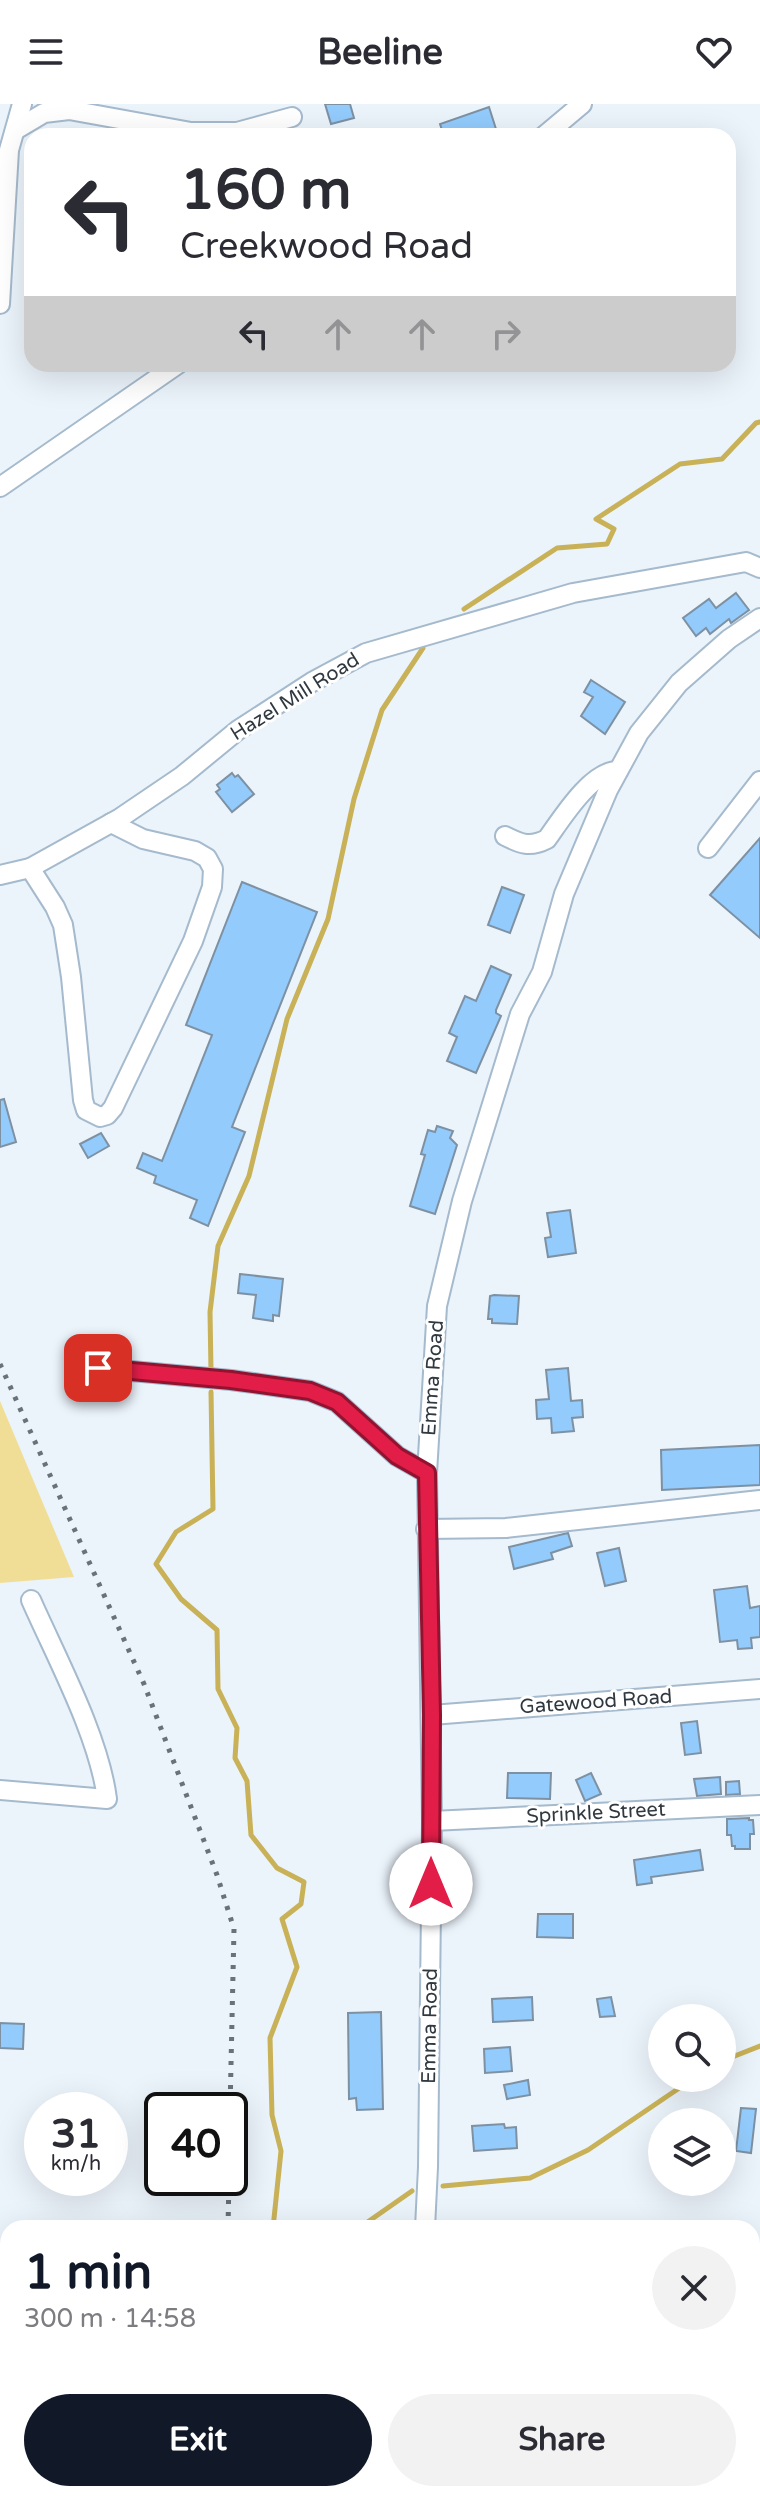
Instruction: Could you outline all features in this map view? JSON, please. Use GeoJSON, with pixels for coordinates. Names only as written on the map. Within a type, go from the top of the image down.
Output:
{"type":"FeatureCollection","features":[{"type":"Feature","properties":{"kind":"street"},"geometry":{"type":"LineString","coordinates":[[0,304],[5,149],[17,129],[22,104]]}},
{"type":"Feature","properties":{"kind":"street"},"geometry":{"type":"LineString","coordinates":[[554,128],[582,104]]}},
{"type":"Feature","properties":{"kind":"street"},"geometry":{"type":"LineString","coordinates":[[17,129],[44,113],[69,110],[169,128]]}},
{"type":"Feature","properties":{"kind":"street"},"geometry":{"type":"LineString","coordinates":[[252,128],[292,117]]}},
{"type":"Feature","properties":{"kind":"street"},"geometry":{"type":"LineString","coordinates":[[0,487],[166,372]]}},
{"type":"Feature","properties":{"kind":"street","name":"Hazel Mill Road"},"geometry":{"type":"LineString","coordinates":[[0,875],[30,868],[111,823],[182,776],[238,730],[312,682],[366,653],[573,593],[746,562],[760,568]]}},
{"type":"Feature","properties":{"kind":"street","name":"Emma Road"},"geometry":{"type":"LineString","coordinates":[[425,2220],[432,1821],[426,1529],[437,1306],[462,1201],[520,1014],[542,972],[564,894],[608,790],[639,733],[679,683],[729,639],[760,618]]}},
{"type":"Feature","properties":{"kind":"street"},"geometry":{"type":"LineString","coordinates":[[505,836],[525,846],[547,839],[593,781],[608,771],[618,771]]}},
{"type":"Feature","properties":{"kind":"street"},"geometry":{"type":"LineString","coordinates":[[708,848],[760,781]]}},
{"type":"Feature","properties":{"kind":"street"},"geometry":{"type":"LineString","coordinates":[[30,868],[63,925],[86,1110],[100,1117],[107,1115],[193,941],[212,887],[213,869],[207,858],[195,851],[143,839],[111,823]]}},
{"type":"Feature","properties":{"kind":"street"},"geometry":{"type":"LineString","coordinates":[[98,1368],[231,1380],[310,1391],[337,1402],[397,1456],[427,1473]]}},
{"type":"Feature","properties":{"kind":"street"},"geometry":{"type":"LineString","coordinates":[[426,1529],[506,1528],[760,1500]]}},
{"type":"Feature","properties":{"kind":"street"},"geometry":{"type":"LineString","coordinates":[[0,1790],[107,1799],[104,1776],[94,1745],[31,1600]]}},
{"type":"Feature","properties":{"kind":"street","name":"Gatewood Road"},"geometry":{"type":"LineString","coordinates":[[432,1715],[760,1689]]}},
{"type":"Feature","properties":{"kind":"street","name":"Sprinkle Street"},"geometry":{"type":"LineString","coordinates":[[432,1821],[760,1805]]}},
{"type":"Feature","properties":{"kind":"shaded area"},"geometry":{"type":"Polygon","coordinates":[[[0,1401],[74,1577],[0,1583],[0,1401]]]}},
{"type":"Feature","properties":{"kind":"building"},"geometry":{"type":"Polygon","coordinates":[[[325,104],[350,104],[354,118],[331,124],[325,104]]]}},
{"type":"Feature","properties":{"kind":"building"},"geometry":{"type":"Polygon","coordinates":[[[489,107],[496,128],[441,128],[440,124],[489,107]]]}},
{"type":"Feature","properties":{"kind":"building"},"geometry":{"type":"Polygon","coordinates":[[[736,593],[749,610],[731,623],[729,619],[710,634],[706,628],[696,636],[683,618],[709,599],[716,608],[736,593]]]}},
{"type":"Feature","properties":{"kind":"building"},"geometry":{"type":"Polygon","coordinates":[[[591,680],[625,702],[605,734],[581,716],[593,697],[584,692],[591,680]]]}},
{"type":"Feature","properties":{"kind":"building"},"geometry":{"type":"Polygon","coordinates":[[[232,773],[235,777],[238,775],[254,794],[232,812],[216,792],[220,789],[217,785],[232,773]]]}},
{"type":"Feature","properties":{"kind":"building"},"geometry":{"type":"Polygon","coordinates":[[[760,838],[760,938],[710,895],[760,838]]]}},
{"type":"Feature","properties":{"kind":"building"},"geometry":{"type":"Polygon","coordinates":[[[242,882],[317,912],[232,1127],[245,1132],[208,1226],[190,1218],[197,1200],[154,1183],[156,1176],[137,1168],[143,1153],[162,1161],[212,1035],[186,1025],[242,882]]]}},
{"type":"Feature","properties":{"kind":"building"},"geometry":{"type":"Polygon","coordinates":[[[502,887],[524,895],[510,933],[488,925],[502,887]]]}},
{"type":"Feature","properties":{"kind":"building"},"geometry":{"type":"Polygon","coordinates":[[[491,966],[511,975],[496,1010],[501,1016],[476,1073],[447,1061],[457,1037],[449,1033],[465,996],[476,1001],[491,966]]]}},
{"type":"Feature","properties":{"kind":"building"},"geometry":{"type":"Polygon","coordinates":[[[4,1099],[16,1142],[0,1147],[0,1100],[4,1099]]]}},
{"type":"Feature","properties":{"kind":"building"},"geometry":{"type":"Polygon","coordinates":[[[437,1126],[453,1131],[450,1138],[457,1145],[435,1214],[410,1206],[425,1155],[421,1154],[428,1130],[435,1132],[437,1126]]]}},
{"type":"Feature","properties":{"kind":"building"},"geometry":{"type":"Polygon","coordinates":[[[101,1133],[109,1146],[88,1158],[80,1144],[101,1133]]]}},
{"type":"Feature","properties":{"kind":"building"},"geometry":{"type":"Polygon","coordinates":[[[570,1210],[576,1253],[548,1257],[545,1238],[551,1237],[547,1213],[570,1210]]]}},
{"type":"Feature","properties":{"kind":"building"},"geometry":{"type":"Polygon","coordinates":[[[240,1274],[283,1279],[279,1316],[273,1315],[273,1321],[253,1318],[256,1295],[238,1293],[240,1274]]]}},
{"type":"Feature","properties":{"kind":"building"},"geometry":{"type":"Polygon","coordinates":[[[490,1296],[519,1296],[517,1324],[492,1323],[492,1319],[488,1319],[490,1296]]]}},
{"type":"Feature","properties":{"kind":"building"},"geometry":{"type":"Polygon","coordinates":[[[568,1368],[571,1401],[582,1400],[583,1417],[572,1418],[574,1431],[552,1433],[551,1418],[537,1419],[536,1400],[549,1399],[546,1370],[568,1368]]]}},
{"type":"Feature","properties":{"kind":"building"},"geometry":{"type":"Polygon","coordinates":[[[760,1445],[760,1485],[662,1490],[661,1450],[760,1445]]]}},
{"type":"Feature","properties":{"kind":"building"},"geometry":{"type":"Polygon","coordinates":[[[568,1533],[572,1546],[551,1553],[553,1559],[514,1569],[509,1547],[568,1533]]]}},
{"type":"Feature","properties":{"kind":"building"},"geometry":{"type":"Polygon","coordinates":[[[619,1548],[626,1581],[605,1586],[597,1553],[619,1548]]]}},
{"type":"Feature","properties":{"kind":"building"},"geometry":{"type":"Polygon","coordinates":[[[747,1586],[750,1608],[760,1606],[760,1637],[751,1638],[752,1648],[738,1649],[737,1640],[720,1642],[714,1590],[747,1586]]]}},
{"type":"Feature","properties":{"kind":"building"},"geometry":{"type":"Polygon","coordinates":[[[697,1721],[701,1753],[685,1755],[681,1723],[697,1721]]]}},
{"type":"Feature","properties":{"kind":"building"},"geometry":{"type":"Polygon","coordinates":[[[508,1773],[551,1773],[550,1799],[507,1798],[508,1773]]]}},
{"type":"Feature","properties":{"kind":"building"},"geometry":{"type":"Polygon","coordinates":[[[591,1773],[601,1794],[585,1801],[576,1780],[591,1773]]]}},
{"type":"Feature","properties":{"kind":"building"},"geometry":{"type":"Polygon","coordinates":[[[720,1777],[721,1794],[697,1796],[694,1779],[720,1777]]]}},
{"type":"Feature","properties":{"kind":"building"},"geometry":{"type":"Polygon","coordinates":[[[739,1781],[740,1794],[726,1795],[726,1782],[739,1781]]]}},
{"type":"Feature","properties":{"kind":"building"},"geometry":{"type":"Polygon","coordinates":[[[727,1819],[753,1820],[754,1834],[750,1834],[750,1849],[735,1849],[731,1835],[727,1835],[727,1819]]]}},
{"type":"Feature","properties":{"kind":"building"},"geometry":{"type":"Polygon","coordinates":[[[700,1850],[703,1870],[651,1877],[652,1883],[637,1885],[634,1860],[700,1850]]]}},
{"type":"Feature","properties":{"kind":"building"},"geometry":{"type":"Polygon","coordinates":[[[538,1914],[573,1914],[573,1938],[537,1937],[538,1914]]]}},
{"type":"Feature","properties":{"kind":"building"},"geometry":{"type":"Polygon","coordinates":[[[532,1997],[533,2020],[493,2022],[492,1999],[532,1997]]]}},
{"type":"Feature","properties":{"kind":"building"},"geometry":{"type":"Polygon","coordinates":[[[611,1997],[615,2016],[600,2017],[597,1999],[611,1997]]]}},
{"type":"Feature","properties":{"kind":"building"},"geometry":{"type":"Polygon","coordinates":[[[381,2012],[383,2109],[357,2110],[356,2098],[349,2099],[348,2013],[381,2012]]]}},
{"type":"Feature","properties":{"kind":"building"},"geometry":{"type":"Polygon","coordinates":[[[0,2023],[24,2024],[23,2049],[0,2048],[0,2023]]]}},
{"type":"Feature","properties":{"kind":"building"},"geometry":{"type":"Polygon","coordinates":[[[510,2047],[512,2071],[485,2073],[484,2049],[510,2047]]]}},
{"type":"Feature","properties":{"kind":"building"},"geometry":{"type":"Polygon","coordinates":[[[528,2080],[530,2095],[507,2099],[504,2085],[528,2080]]]}},
{"type":"Feature","properties":{"kind":"building"},"geometry":{"type":"Polygon","coordinates":[[[741,2108],[756,2109],[751,2153],[736,2151],[741,2108]]]}},
{"type":"Feature","properties":{"kind":"building"},"geometry":{"type":"Polygon","coordinates":[[[504,2124],[505,2128],[516,2127],[517,2148],[474,2151],[472,2126],[504,2124]]]}},
{"type":"Feature","properties":{"kind":"waterway"},"geometry":{"type":"LineString","coordinates":[[464,609],[557,548],[607,544],[614,529],[596,519],[680,464],[722,459],[760,422]]}},
{"type":"Feature","properties":{"kind":"waterway"},"geometry":{"type":"LineString","coordinates":[[211,1371],[210,1312],[218,1246],[249,1176],[287,1019],[328,919],[354,799],[382,710],[423,648]]}},
{"type":"Feature","properties":{"kind":"waterway"},"geometry":{"type":"LineString","coordinates":[[211,1392],[213,1509],[176,1532],[156,1564],[181,1599],[217,1630],[218,1689],[237,1728],[235,1758],[247,1781],[251,1835],[277,1868],[304,1882],[301,1904],[282,1919],[297,1967],[270,2038],[272,2115],[281,2151],[274,2220]]}},
{"type":"Feature","properties":{"kind":"waterway"},"geometry":{"type":"LineString","coordinates":[[736,2055],[760,2046]]}},
{"type":"Feature","properties":{"kind":"waterway"},"geometry":{"type":"LineString","coordinates":[[443,2186],[530,2178],[588,2150],[673,2092]]}},
{"type":"Feature","properties":{"kind":"waterway"},"geometry":{"type":"LineString","coordinates":[[370,2220],[412,2191]]}},
{"type":"Feature","properties":{"kind":"railway"},"geometry":{"type":"LineString","coordinates":[[0,1364],[144,1684],[217,1875],[234,1929],[230,2092]]}},
{"type":"Feature","properties":{"kind":"railway"},"geometry":{"type":"LineString","coordinates":[[228,2220],[229,2196]]}},
{"type":"Feature","properties":{"kind":"route"},"geometry":{"type":"LineString","coordinates":[[98,1368],[231,1380],[310,1391],[337,1402],[397,1456],[427,1473],[432,1715],[431,1884]]}}]}
